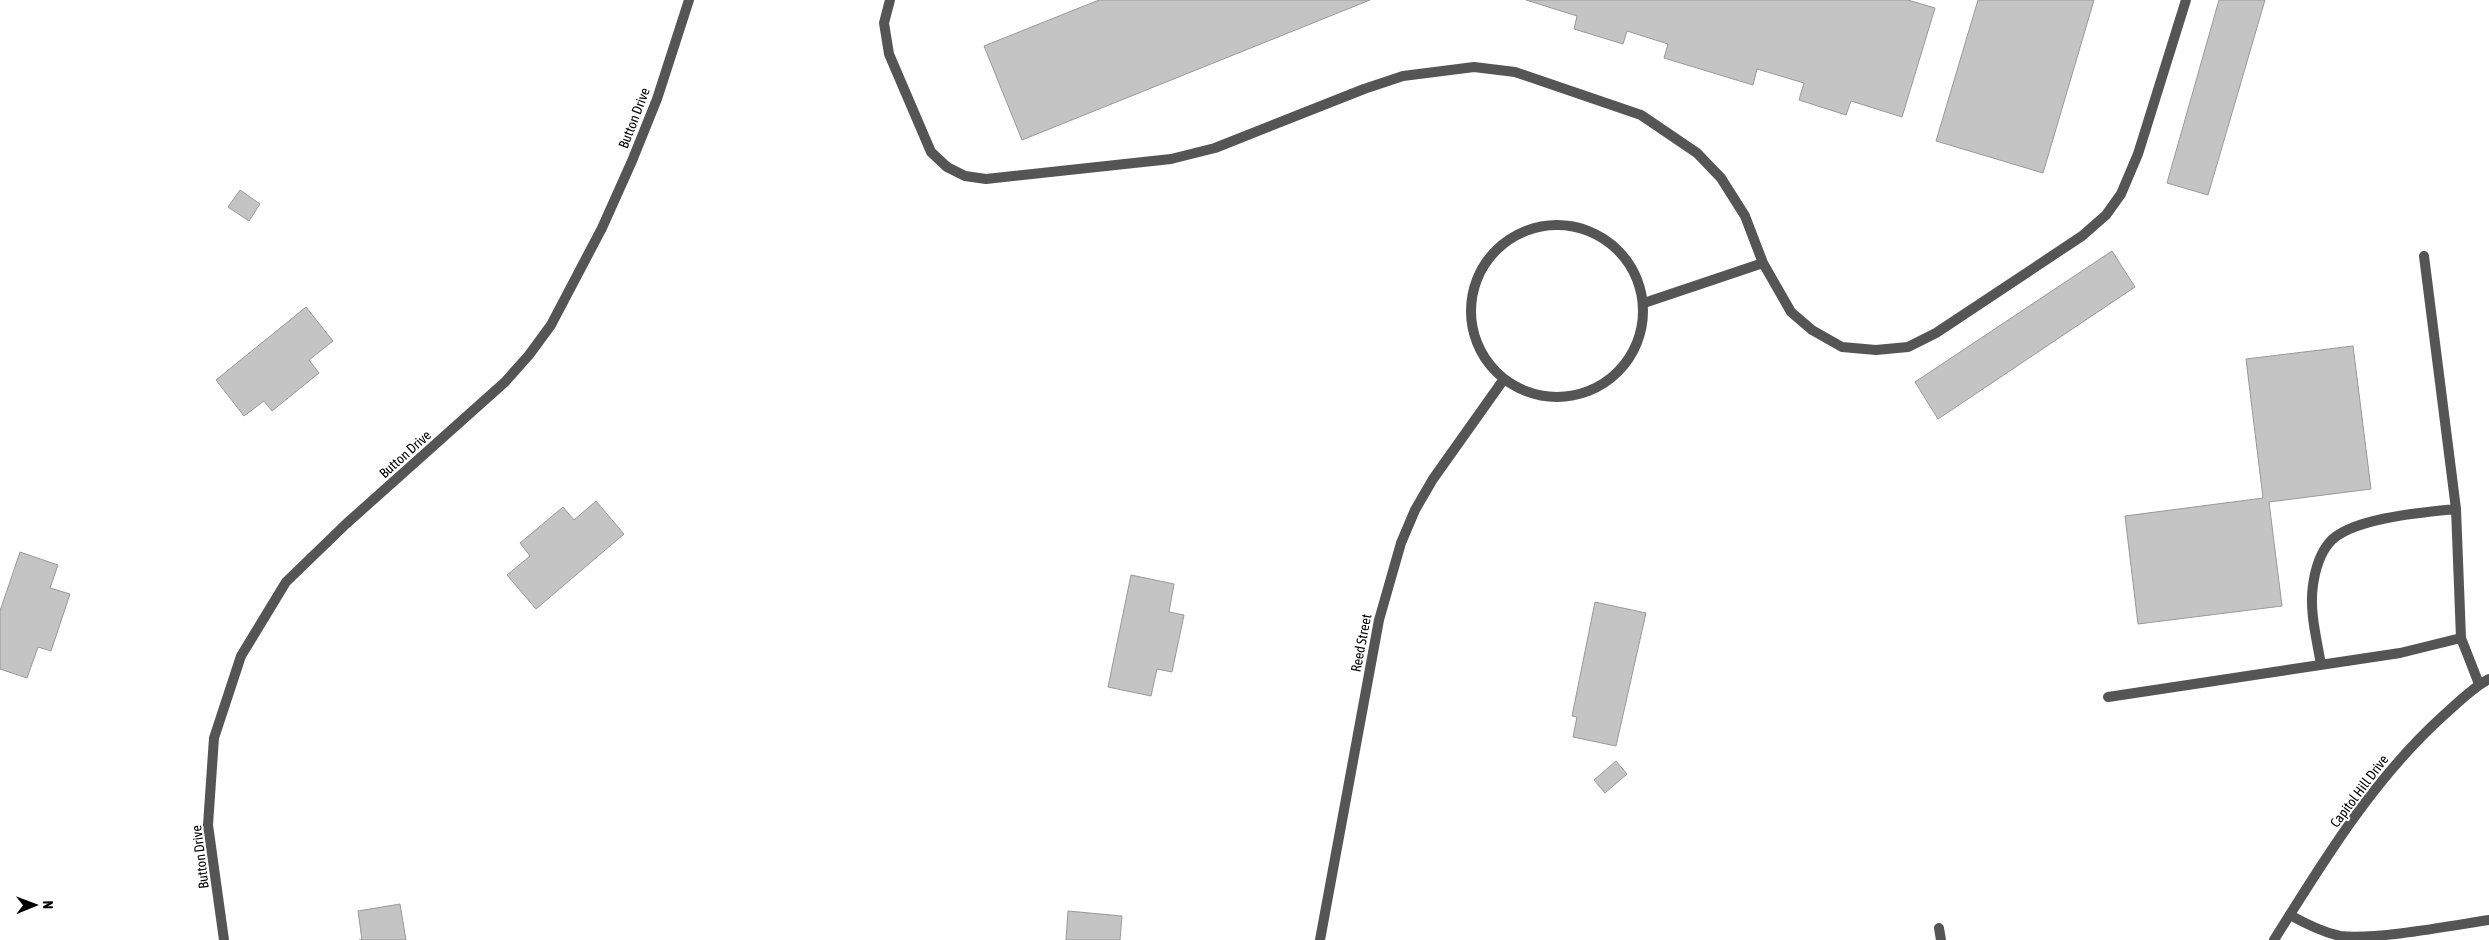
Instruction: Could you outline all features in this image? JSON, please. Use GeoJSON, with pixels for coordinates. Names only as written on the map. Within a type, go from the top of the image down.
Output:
{"type":"FeatureCollection","features":[{"type":"Feature","properties":{"kind":"street","name":"Button Drive"},"geometry":{"type":"LineString","coordinates":[[224,940],[208,825],[214,738],[241,656],[286,582],[346,524],[505,382],[529,355],[551,325],[602,228],[632,161],[657,99],[689,0]]}},
{"type":"Feature","properties":{"kind":"street"},"geometry":{"type":"LineString","coordinates":[[890,0],[884,23],[888,54],[931,152],[947,167],[965,176],[986,179],[1171,159],[1215,148],[1364,89],[1403,76],[1440,70],[1474,68],[1515,72],[1557,85],[1641,115],[1697,153],[1721,178],[1745,216],[1763,263],[1791,312],[1812,330],[1842,346],[1876,350],[1908,347],[1936,332],[2082,236],[2106,215],[2121,194],[2138,154],[2186,0]]}},
{"type":"Feature","properties":{"kind":"street"},"geometry":{"type":"LineString","coordinates":[[1553,224],[1572,225],[1590,230],[1607,240],[1621,252],[1632,267],[1640,285],[1644,303],[1643,324],[1635,349],[1628,361],[1615,376],[1598,387],[1580,395],[1560,398],[1530,393],[1504,379],[1490,366],[1479,349],[1473,332],[1472,294],[1478,275],[1488,259],[1500,245],[1516,234],[1534,227],[1553,224]]}},
{"type":"Feature","properties":{"kind":"street"},"geometry":{"type":"LineString","coordinates":[[2424,256],[2456,509],[2461,638],[2479,684]]}},
{"type":"Feature","properties":{"kind":"street"},"geometry":{"type":"LineString","coordinates":[[1644,303],[1763,263]]}},
{"type":"Feature","properties":{"kind":"street","name":"Reed Street"},"geometry":{"type":"LineString","coordinates":[[1320,940],[1379,620],[1401,543],[1415,510],[1433,478],[1504,379]]}},
{"type":"Feature","properties":{"kind":"street"},"geometry":{"type":"LineString","coordinates":[[2321,665],[2313,616],[2312,587],[2319,560],[2330,542],[2349,529],[2398,515],[2456,509]]}},
{"type":"Feature","properties":{"kind":"street"},"geometry":{"type":"LineString","coordinates":[[2108,697],[2400,653],[2461,638]]}},
{"type":"Feature","properties":{"kind":"street","name":"Capitol Hill Drive"},"geometry":{"type":"LineString","coordinates":[[2274,940],[2324,860],[2381,781],[2418,739],[2479,684],[2489,678]]}},
{"type":"Feature","properties":{"kind":"street"},"geometry":{"type":"LineString","coordinates":[[2290,915],[2316,929],[2341,936],[2375,938],[2489,920]]}},
{"type":"Feature","properties":{"kind":"street"},"geometry":{"type":"LineString","coordinates":[[1939,928],[1941,940]]}},
{"type":"Feature","properties":{"kind":"building"},"geometry":{"type":"Polygon","coordinates":[[[1099,0],[1370,0],[1022,140],[984,46],[1099,0]]]}},
{"type":"Feature","properties":{"kind":"building"},"geometry":{"type":"Polygon","coordinates":[[[1526,0],[1908,0],[1935,8],[1902,117],[1851,101],[1846,115],[1799,100],[1804,83],[1757,69],[1753,85],[1664,58],[1668,44],[1627,31],[1623,44],[1574,29],[1577,16],[1526,0]]]}},
{"type":"Feature","properties":{"kind":"building"},"geometry":{"type":"Polygon","coordinates":[[[1978,0],[2094,0],[2043,173],[1936,141],[1978,0]]]}},
{"type":"Feature","properties":{"kind":"building"},"geometry":{"type":"Polygon","coordinates":[[[2219,0],[2265,0],[2208,195],[2167,183],[2219,0]]]}},
{"type":"Feature","properties":{"kind":"building"},"geometry":{"type":"Polygon","coordinates":[[[240,190],[260,204],[249,221],[228,207],[240,190]]]}},
{"type":"Feature","properties":{"kind":"building"},"geometry":{"type":"Polygon","coordinates":[[[2112,251],[2135,287],[1938,419],[1915,382],[2112,251]]]}},
{"type":"Feature","properties":{"kind":"building"},"geometry":{"type":"Polygon","coordinates":[[[306,307],[333,341],[309,360],[319,373],[272,411],[264,401],[244,416],[216,380],[306,307]]]}},
{"type":"Feature","properties":{"kind":"building"},"geometry":{"type":"Polygon","coordinates":[[[2353,346],[2371,489],[2269,502],[2282,606],[2138,624],[2125,516],[2263,498],[2246,359],[2353,346]]]}},
{"type":"Feature","properties":{"kind":"building"},"geometry":{"type":"Polygon","coordinates":[[[596,501],[624,534],[536,609],[507,575],[530,556],[520,543],[563,507],[574,520],[596,501]]]}},
{"type":"Feature","properties":{"kind":"building"},"geometry":{"type":"Polygon","coordinates":[[[20,552],[58,565],[50,588],[70,594],[51,651],[38,647],[27,678],[0,669],[0,611],[20,552]]]}},
{"type":"Feature","properties":{"kind":"building"},"geometry":{"type":"Polygon","coordinates":[[[1131,575],[1174,584],[1169,612],[1184,615],[1172,672],[1157,669],[1151,696],[1108,687],[1131,575]]]}},
{"type":"Feature","properties":{"kind":"building"},"geometry":{"type":"Polygon","coordinates":[[[1595,602],[1646,613],[1616,746],[1573,737],[1577,717],[1572,716],[1595,602]]]}},
{"type":"Feature","properties":{"kind":"building"},"geometry":{"type":"Polygon","coordinates":[[[1616,761],[1627,774],[1605,793],[1594,780],[1616,761]]]}},
{"type":"Feature","properties":{"kind":"building"},"geometry":{"type":"Polygon","coordinates":[[[400,904],[406,940],[362,940],[358,911],[400,904]]]}},
{"type":"Feature","properties":{"kind":"building"},"geometry":{"type":"Polygon","coordinates":[[[1068,911],[1122,916],[1120,940],[1066,940],[1068,911]]]}}]}
